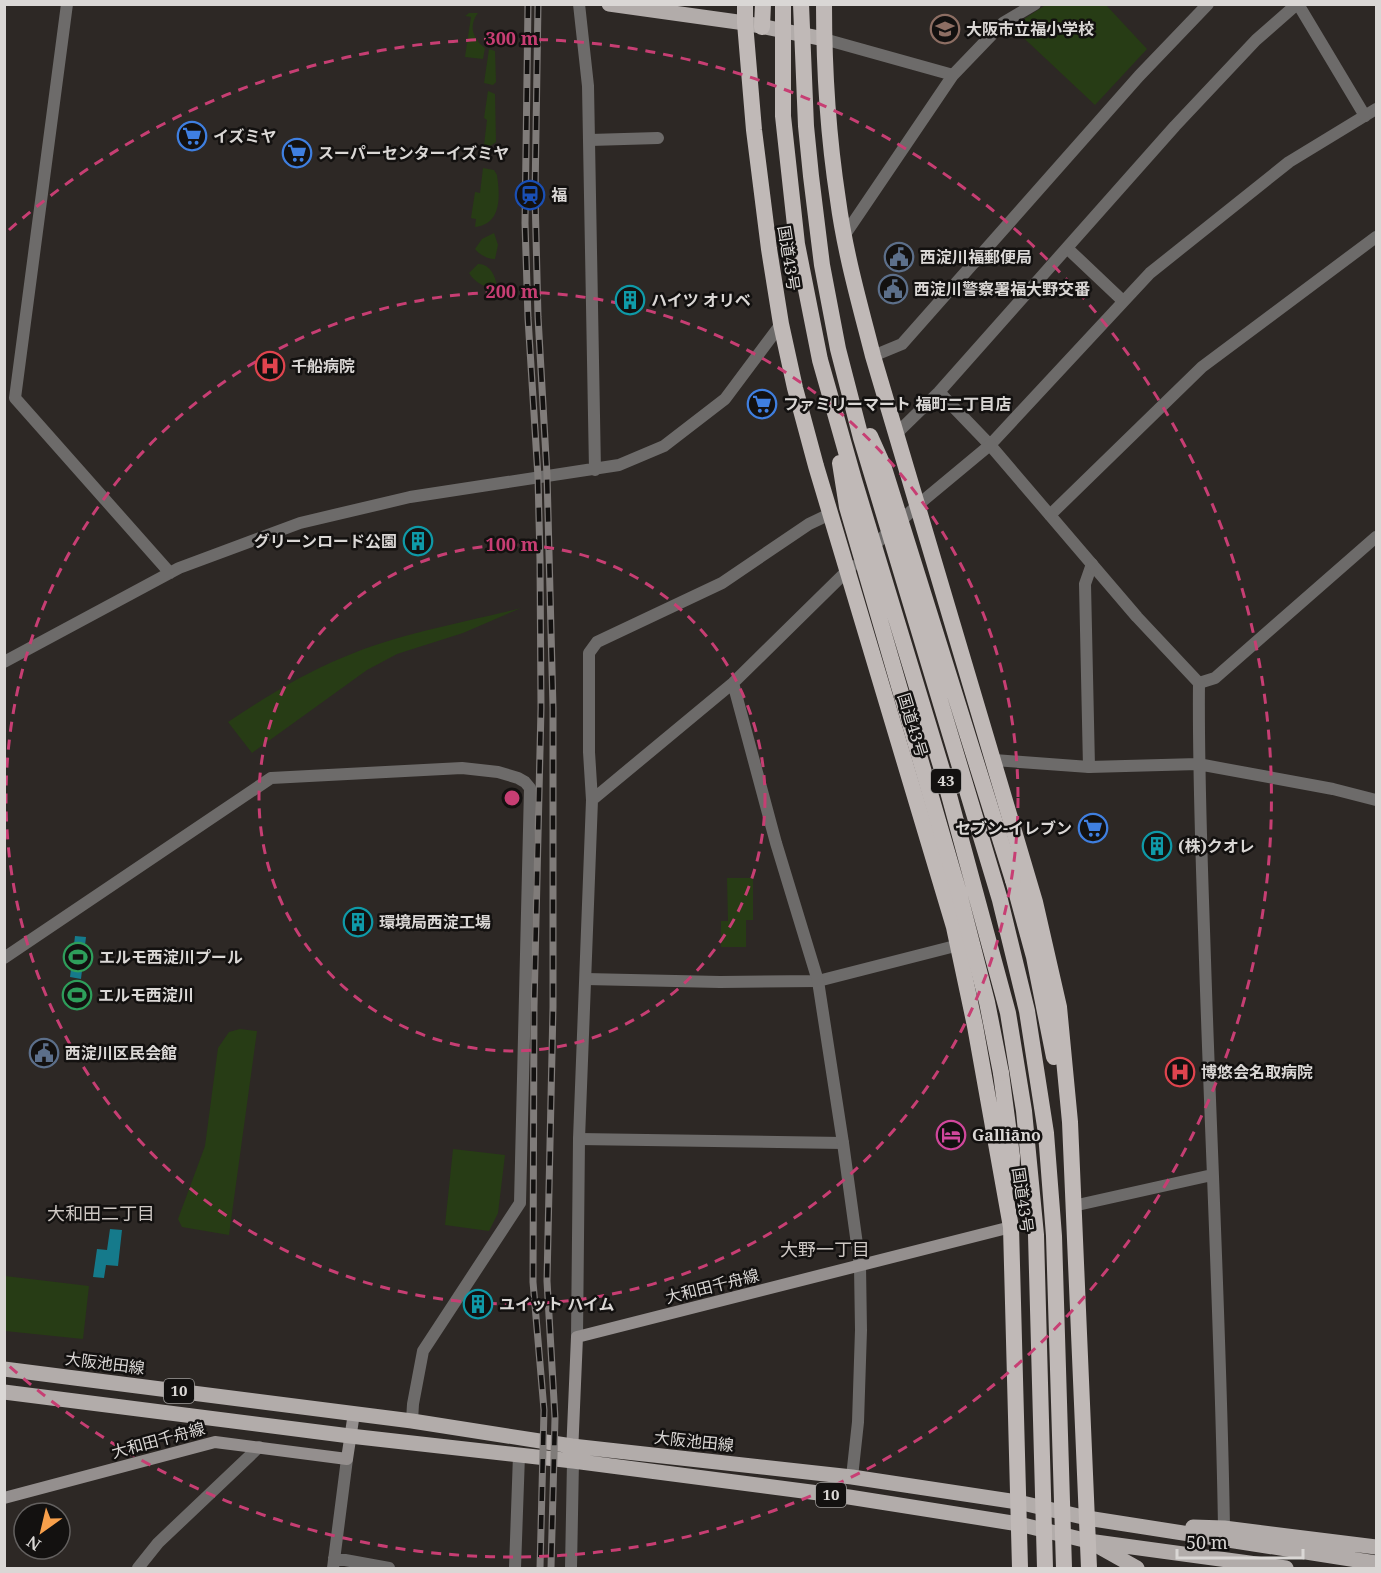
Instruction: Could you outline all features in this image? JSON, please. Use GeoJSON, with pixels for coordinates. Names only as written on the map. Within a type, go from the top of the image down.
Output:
{"type":"FeatureCollection","features":[{"type":"Feature","properties":{"kind":"highway","name":"国道43号"},"geometry":{"type":"LineString","coordinates":[[745,4],[761,193],[781,324],[795,388],[830,514],[959,945],[1011,1227],[1020,1569]]}},
{"type":"Feature","properties":{"kind":"highway"},"geometry":{"type":"LineString","coordinates":[[762,27],[763,4]]}},
{"type":"Feature","properties":{"kind":"highway","name":"国道43号"},"geometry":{"type":"LineString","coordinates":[[783,4],[783,116],[797,244],[820,360],[943,772],[1008,1013],[1024,1111],[1036,1235],[1045,1569]]}},
{"type":"Feature","properties":{"kind":"highway","name":"国道43号"},"geometry":{"type":"LineString","coordinates":[[801,4],[806,126],[814,198],[822,265],[845,380],[1000,900],[1027,1011],[1046,1133],[1054,1236],[1064,1569]]}},
{"type":"Feature","properties":{"kind":"highway"},"geometry":{"type":"LineString","coordinates":[[824,4],[829,132],[844,236],[873,356],[994,760],[1048,954],[1059,1007],[1070,1122],[1089,1569]]}},
{"type":"Feature","properties":{"kind":"highway"},"geometry":{"type":"LineString","coordinates":[[845,380],[883,465],[1013,880],[1034,957],[1070,1122]]}},
{"type":"Feature","properties":{"kind":"highway"},"geometry":{"type":"LineString","coordinates":[[827,385],[847,507],[959,893],[987,1002],[1001,1073],[1012,1156],[1011,1227]]}},
{"type":"Feature","properties":{"kind":"main road"},"geometry":{"type":"LineString","coordinates":[[609,4],[745,23],[824,39]]}},
{"type":"Feature","properties":{"kind":"main road","name":"大和田千舟線"},"geometry":{"type":"LineString","coordinates":[[577,1337],[1011,1227]]}},
{"type":"Feature","properties":{"kind":"main road"},"geometry":{"type":"LineString","coordinates":[[572,1454],[577,1337]]}},
{"type":"Feature","properties":{"kind":"main road","name":"大阪池田線"},"geometry":{"type":"LineString","coordinates":[[4,1369],[412,1420],[572,1454],[1018,1524],[1088,1541],[1286,1569]]}},
{"type":"Feature","properties":{"kind":"main road","name":"大阪池田線"},"geometry":{"type":"LineString","coordinates":[[4,1392],[519,1455],[572,1454],[852,1477],[1018,1502],[1133,1526],[1377,1563]]}},
{"type":"Feature","properties":{"kind":"main road"},"geometry":{"type":"LineString","coordinates":[[347,1460],[354,1413]]}},
{"type":"Feature","properties":{"kind":"main road","name":"大和田千舟線"},"geometry":{"type":"LineString","coordinates":[[4,1498],[215,1442],[347,1460]]}},
{"type":"Feature","properties":{"kind":"main road"},"geometry":{"type":"LineString","coordinates":[[1133,1526],[1224,1527],[1377,1547]]}},
{"type":"Feature","properties":{"kind":"main road"},"geometry":{"type":"LineString","coordinates":[[1088,1541],[1137,1569]]}},
{"type":"Feature","properties":{"kind":"street"},"geometry":{"type":"LineString","coordinates":[[67,4],[10,397],[170,573]]}},
{"type":"Feature","properties":{"kind":"street"},"geometry":{"type":"LineString","coordinates":[[579,4],[588,86],[590,140],[595,470]]}},
{"type":"Feature","properties":{"kind":"street"},"geometry":{"type":"LineString","coordinates":[[844,236],[952,75],[1004,23],[1035,4]]}},
{"type":"Feature","properties":{"kind":"street"},"geometry":{"type":"LineString","coordinates":[[873,356],[902,344],[1139,76],[1208,4]]}},
{"type":"Feature","properties":{"kind":"street"},"geometry":{"type":"LineString","coordinates":[[897,433],[939,392],[1175,126],[1256,40],[1297,4],[1365,116]]}},
{"type":"Feature","properties":{"kind":"street"},"geometry":{"type":"LineString","coordinates":[[824,39],[952,75]]}},
{"type":"Feature","properties":{"kind":"street"},"geometry":{"type":"LineString","coordinates":[[592,800],[733,684],[848,570],[919,504],[990,445],[1150,273],[1289,162],[1377,109]]}},
{"type":"Feature","properties":{"kind":"street"},"geometry":{"type":"LineString","coordinates":[[590,140],[658,138]]}},
{"type":"Feature","properties":{"kind":"street"},"geometry":{"type":"LineString","coordinates":[[1050,515],[1202,367],[1377,237]]}},
{"type":"Feature","properties":{"kind":"street"},"geometry":{"type":"LineString","coordinates":[[1067,248],[1123,301]]}},
{"type":"Feature","properties":{"kind":"street"},"geometry":{"type":"LineString","coordinates":[[4,663],[170,573],[311,521],[410,497],[619,465],[664,446],[726,399],[781,324]]}},
{"type":"Feature","properties":{"kind":"street"},"geometry":{"type":"LineString","coordinates":[[939,392],[990,445],[1137,617],[1199,682],[1198,764],[1220,1350],[1224,1527]]}},
{"type":"Feature","properties":{"kind":"street"},"geometry":{"type":"LineString","coordinates":[[577,1337],[579,1139],[592,800],[588,659],[592,647],[597,642],[722,583],[809,524],[830,514]]}},
{"type":"Feature","properties":{"kind":"street"},"geometry":{"type":"LineString","coordinates":[[1199,682],[1215,678],[1377,537]]}},
{"type":"Feature","properties":{"kind":"street"},"geometry":{"type":"LineString","coordinates":[[1089,767],[1085,584],[1092,564]]}},
{"type":"Feature","properties":{"kind":"street"},"geometry":{"type":"LineString","coordinates":[[733,684],[776,843],[818,981],[843,1143],[860,1266],[861,1330],[858,1422],[852,1477]]}},
{"type":"Feature","properties":{"kind":"street"},"geometry":{"type":"LineString","coordinates":[[994,760],[1089,767],[1198,764],[1333,789],[1377,800]]}},
{"type":"Feature","properties":{"kind":"street"},"geometry":{"type":"LineString","coordinates":[[4,958],[271,778],[462,768],[498,772],[525,782],[530,788],[520,1203],[423,1351],[412,1420]]}},
{"type":"Feature","properties":{"kind":"street"},"geometry":{"type":"LineString","coordinates":[[586,979],[720,982],[818,981],[959,945]]}},
{"type":"Feature","properties":{"kind":"street"},"geometry":{"type":"LineString","coordinates":[[579,1139],[843,1143]]}},
{"type":"Feature","properties":{"kind":"street"},"geometry":{"type":"LineString","coordinates":[[1073,1206],[1212,1175]]}},
{"type":"Feature","properties":{"kind":"street"},"geometry":{"type":"LineString","coordinates":[[138,1569],[158,1544],[259,1447]]}},
{"type":"Feature","properties":{"kind":"street"},"geometry":{"type":"LineString","coordinates":[[571,1569],[572,1454]]}},
{"type":"Feature","properties":{"kind":"street"},"geometry":{"type":"LineString","coordinates":[[515,1569],[519,1455]]}},
{"type":"Feature","properties":{"kind":"street"},"geometry":{"type":"LineString","coordinates":[[347,1460],[333,1563],[389,1569]]}},
{"type":"Feature","properties":{"kind":"green space"},"geometry":{"type":"Polygon","coordinates":[[[1047,4],[1106,5],[1147,49],[1095,105],[1012,27],[1047,4]]]}},
{"type":"Feature","properties":{"kind":"green space"},"geometry":{"type":"Polygon","coordinates":[[[469,13],[478,13],[473,23],[473,32],[477,41],[485,48],[483,59],[465,57],[471,17],[465,16],[469,13]]]}},
{"type":"Feature","properties":{"kind":"green space"},"geometry":{"type":"Polygon","coordinates":[[[489,49],[495,51],[496,82],[493,85],[484,83],[489,49]]]}},
{"type":"Feature","properties":{"kind":"green space"},"geometry":{"type":"Polygon","coordinates":[[[488,91],[495,94],[496,142],[489,147],[484,145],[487,120],[484,118],[488,91]]]}},
{"type":"Feature","properties":{"kind":"green space"},"geometry":{"type":"Polygon","coordinates":[[[483,168],[494,170],[497,175],[499,192],[497,208],[490,221],[475,227],[476,219],[471,218],[475,192],[480,193],[483,168]]]}},
{"type":"Feature","properties":{"kind":"green space"},"geometry":{"type":"Polygon","coordinates":[[[494,233],[498,245],[495,259],[484,256],[475,249],[482,239],[494,233]]]}},
{"type":"Feature","properties":{"kind":"green space"},"geometry":{"type":"Polygon","coordinates":[[[478,264],[486,266],[492,272],[497,289],[481,284],[471,277],[469,273],[478,264]]]}},
{"type":"Feature","properties":{"kind":"green space"},"geometry":{"type":"Polygon","coordinates":[[[521,608],[463,633],[397,654],[367,670],[252,753],[228,722],[299,678],[365,649],[409,635],[521,608]]]}},
{"type":"Feature","properties":{"kind":"green space"},"geometry":{"type":"Polygon","coordinates":[[[727,878],[753,878],[753,920],[746,920],[746,947],[721,947],[721,921],[728,921],[727,878]]]}},
{"type":"Feature","properties":{"kind":"green space"},"geometry":{"type":"Polygon","coordinates":[[[240,1029],[257,1031],[229,1235],[182,1227],[178,1219],[205,1146],[218,1048],[229,1032],[240,1029]]]}},
{"type":"Feature","properties":{"kind":"green space"},"geometry":{"type":"Polygon","coordinates":[[[453,1149],[505,1155],[498,1213],[489,1231],[445,1225],[453,1149]]]}},
{"type":"Feature","properties":{"kind":"green space"},"geometry":{"type":"Polygon","coordinates":[[[5,1276],[89,1286],[83,1339],[5,1331],[5,1276]]]}},
{"type":"Feature","properties":{"kind":"water","name":"エルモ西淀川プール"},"geometry":{"type":"Polygon","coordinates":[[[75,936],[86,937],[81,979],[70,977],[75,936]]]}},
{"type":"Feature","properties":{"kind":"water"},"geometry":{"type":"Polygon","coordinates":[[[110,1229],[122,1230],[118,1266],[106,1265],[104,1278],[93,1277],[97,1249],[107,1250],[110,1229]]]}},
{"type":"Feature","properties":{"kind":"railway"},"geometry":{"type":"LineString","coordinates":[[528,4],[525,223],[540,559],[541,708],[534,1007],[533,1282],[544,1410],[540,1568]]}},
{"type":"Feature","properties":{"kind":"railway"},"geometry":{"type":"LineString","coordinates":[[538,4],[535,195],[538,317],[547,475],[553,708],[553,1007],[547,1281],[555,1418],[551,1568]]}},
{"type":"Feature","properties":{"kind":"place","name":"大阪市立福小学校"},"geometry":{"type":"Point","coordinates":[945,29]}},
{"type":"Feature","properties":{"kind":"place","name":"イズミヤ"},"geometry":{"type":"Point","coordinates":[192,136]}},
{"type":"Feature","properties":{"kind":"place","name":"スーパーセンターイズミヤ"},"geometry":{"type":"Point","coordinates":[297,153]}},
{"type":"Feature","properties":{"kind":"place","name":"福"},"geometry":{"type":"Point","coordinates":[530,195]}},
{"type":"Feature","properties":{"kind":"place","name":"西淀川福郵便局"},"geometry":{"type":"Point","coordinates":[899,257]}},
{"type":"Feature","properties":{"kind":"place","name":"西淀川警察署福大野交番"},"geometry":{"type":"Point","coordinates":[893,289]}},
{"type":"Feature","properties":{"kind":"place","name":"ハイツ オリベ"},"geometry":{"type":"Point","coordinates":[630,300]}},
{"type":"Feature","properties":{"kind":"place","name":"千船病院"},"geometry":{"type":"Point","coordinates":[270,366]}},
{"type":"Feature","properties":{"kind":"place","name":"ファミリーマート 福町二丁目店"},"geometry":{"type":"Point","coordinates":[762,404]}},
{"type":"Feature","properties":{"kind":"place","name":"グリーンロード公園"},"geometry":{"type":"Point","coordinates":[418,541]}},
{"type":"Feature","properties":{"kind":"place","name":"セブン-イレブン"},"geometry":{"type":"Point","coordinates":[1093,828]}},
{"type":"Feature","properties":{"kind":"place","name":"(株)クオレ"},"geometry":{"type":"Point","coordinates":[1157,846]}},
{"type":"Feature","properties":{"kind":"place","name":"環境局西淀工場"},"geometry":{"type":"Point","coordinates":[358,922]}},
{"type":"Feature","properties":{"kind":"place","name":"エルモ西淀川プール"},"geometry":{"type":"Point","coordinates":[78,957]}},
{"type":"Feature","properties":{"kind":"place","name":"エルモ西淀川"},"geometry":{"type":"Point","coordinates":[77,995]}},
{"type":"Feature","properties":{"kind":"place","name":"西淀川区民会館"},"geometry":{"type":"Point","coordinates":[44,1053]}},
{"type":"Feature","properties":{"kind":"place","name":"博悠会名取病院"},"geometry":{"type":"Point","coordinates":[1180,1072]}},
{"type":"Feature","properties":{"kind":"place","name":"Galliāno"},"geometry":{"type":"Point","coordinates":[951,1135]}},
{"type":"Feature","properties":{"kind":"place","name":"ユイット ハイム"},"geometry":{"type":"Point","coordinates":[478,1304]}},
{"type":"Feature","properties":{"kind":"district","name":"大和田二丁目"},"geometry":{"type":"Point","coordinates":[101,1214]}},
{"type":"Feature","properties":{"kind":"district","name":"大野一丁目"},"geometry":{"type":"Point","coordinates":[825,1250]}}]}
